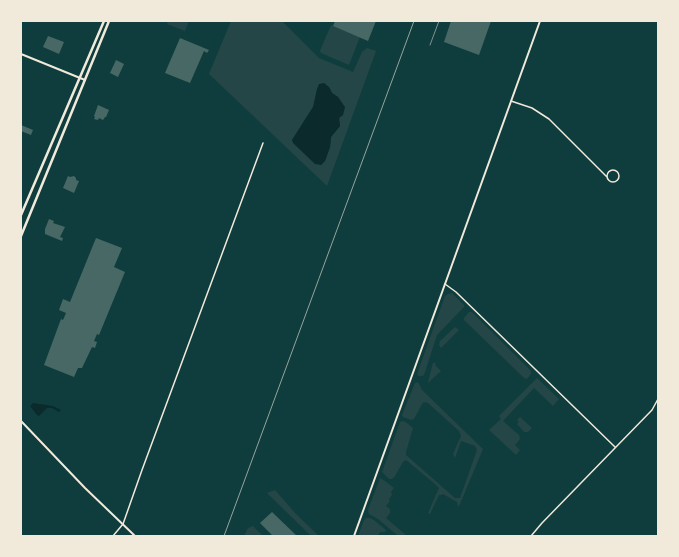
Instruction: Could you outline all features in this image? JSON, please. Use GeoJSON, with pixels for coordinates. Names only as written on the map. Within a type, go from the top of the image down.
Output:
{"type":"FeatureCollection","features":[{"type":"Feature","properties":{"kind":"main road"},"geometry":{"type":"LineString","coordinates":[[21,215],[104,21]]}},
{"type":"Feature","properties":{"kind":"main road"},"geometry":{"type":"LineString","coordinates":[[21,236],[108,21]]}},
{"type":"Feature","properties":{"kind":"street"},"geometry":{"type":"LineString","coordinates":[[354,536],[540,21]]}},
{"type":"Feature","properties":{"kind":"street"},"geometry":{"type":"LineString","coordinates":[[21,54],[84,80]]}},
{"type":"Feature","properties":{"kind":"street"},"geometry":{"type":"LineString","coordinates":[[511,101],[532,108],[548,119],[607,176],[610,182],[618,180],[620,176],[618,172],[613,170],[608,173],[607,176]]}},
{"type":"Feature","properties":{"kind":"street"},"geometry":{"type":"LineString","coordinates":[[113,536],[123,524],[263,143]]}},
{"type":"Feature","properties":{"kind":"street"},"geometry":{"type":"LineString","coordinates":[[445,284],[456,292],[615,447]]}},
{"type":"Feature","properties":{"kind":"street"},"geometry":{"type":"LineString","coordinates":[[531,536],[542,522],[652,410],[658,399]]}},
{"type":"Feature","properties":{"kind":"street"},"geometry":{"type":"LineString","coordinates":[[21,421],[85,488],[135,536]]}},
{"type":"Feature","properties":{"kind":"lane"},"geometry":{"type":"LineString","coordinates":[[430,46],[439,21]]}},
{"type":"Feature","properties":{"kind":"shaded area"},"geometry":{"type":"Polygon","coordinates":[[[168,21],[189,21],[185,31],[167,24],[168,21]]]}},
{"type":"Feature","properties":{"kind":"shaded area"},"geometry":{"type":"Polygon","coordinates":[[[231,21],[282,21],[319,58],[353,72],[362,52],[367,48],[376,51],[327,186],[209,74],[231,21]],[[329,87],[313,107],[292,140],[321,165],[325,161],[330,147],[331,137],[340,126],[339,121],[342,104],[338,97],[332,93],[329,87]]]}},
{"type":"Feature","properties":{"kind":"shaded area"},"geometry":{"type":"Polygon","coordinates":[[[331,25],[360,37],[349,65],[321,53],[320,51],[331,25]]]}},
{"type":"Feature","properties":{"kind":"shaded area"},"geometry":{"type":"Polygon","coordinates":[[[324,83],[329,87],[332,93],[338,97],[345,107],[343,115],[339,118],[340,126],[331,137],[330,147],[325,161],[321,165],[315,164],[293,143],[292,140],[313,107],[319,84],[324,83]]]}},
{"type":"Feature","properties":{"kind":"shaded area"},"geometry":{"type":"Polygon","coordinates":[[[452,293],[464,305],[464,307],[437,335],[424,375],[419,376],[417,374],[445,296],[452,293]]]}},
{"type":"Feature","properties":{"kind":"shaded area"},"geometry":{"type":"Polygon","coordinates":[[[469,312],[472,312],[531,371],[531,374],[527,379],[524,378],[464,320],[469,312]]]}},
{"type":"Feature","properties":{"kind":"shaded area"},"geometry":{"type":"Polygon","coordinates":[[[455,327],[459,330],[441,348],[439,345],[440,341],[455,327]]]}},
{"type":"Feature","properties":{"kind":"shaded area"},"geometry":{"type":"Polygon","coordinates":[[[433,363],[436,363],[435,365],[441,371],[428,383],[428,382],[433,363]]]}},
{"type":"Feature","properties":{"kind":"shaded area"},"geometry":{"type":"Polygon","coordinates":[[[537,378],[559,399],[553,406],[534,388],[503,421],[519,435],[520,439],[515,445],[520,450],[516,455],[489,430],[501,419],[499,416],[537,378]]]}},
{"type":"Feature","properties":{"kind":"shaded area"},"geometry":{"type":"Polygon","coordinates":[[[418,382],[422,390],[483,449],[458,507],[457,502],[443,494],[439,495],[430,514],[428,513],[439,488],[435,484],[406,460],[403,462],[392,479],[389,479],[382,472],[400,422],[403,421],[413,428],[406,455],[455,498],[460,498],[477,450],[475,446],[461,441],[455,458],[453,454],[461,436],[459,431],[428,403],[424,402],[422,404],[414,419],[411,420],[403,417],[402,415],[415,383],[418,382]]]}},
{"type":"Feature","properties":{"kind":"shaded area"},"geometry":{"type":"Polygon","coordinates":[[[33,403],[53,406],[61,410],[59,412],[52,408],[47,408],[39,416],[30,406],[33,403]]]}},
{"type":"Feature","properties":{"kind":"shaded area"},"geometry":{"type":"Polygon","coordinates":[[[520,417],[532,428],[528,432],[524,432],[517,424],[519,422],[517,420],[520,417]]]}},
{"type":"Feature","properties":{"kind":"shaded area"},"geometry":{"type":"Polygon","coordinates":[[[380,478],[394,488],[391,492],[392,495],[389,499],[390,501],[386,506],[390,509],[390,513],[386,518],[407,536],[398,536],[378,519],[369,514],[368,510],[380,478]]]}},
{"type":"Feature","properties":{"kind":"shaded area"},"geometry":{"type":"Polygon","coordinates":[[[275,490],[296,514],[319,536],[311,536],[267,493],[275,490]]]}},
{"type":"Feature","properties":{"kind":"shaded area"},"geometry":{"type":"Polygon","coordinates":[[[366,518],[374,520],[386,530],[385,532],[380,532],[378,536],[358,536],[366,518]]]}},
{"type":"Feature","properties":{"kind":"shaded area"},"geometry":{"type":"Polygon","coordinates":[[[253,526],[263,536],[244,536],[248,528],[253,526]]]}},
{"type":"Feature","properties":{"kind":"building"},"geometry":{"type":"Polygon","coordinates":[[[335,21],[376,21],[368,41],[333,26],[335,21]]]}},
{"type":"Feature","properties":{"kind":"building"},"geometry":{"type":"Polygon","coordinates":[[[451,21],[491,21],[479,55],[444,42],[451,21]]]}},
{"type":"Feature","properties":{"kind":"building"},"geometry":{"type":"Polygon","coordinates":[[[48,36],[64,42],[59,54],[43,47],[48,36]]]}},
{"type":"Feature","properties":{"kind":"building"},"geometry":{"type":"Polygon","coordinates":[[[180,38],[209,50],[207,53],[204,51],[190,83],[165,73],[180,38]]]}},
{"type":"Feature","properties":{"kind":"building"},"geometry":{"type":"Polygon","coordinates":[[[116,60],[124,64],[118,77],[110,73],[116,60]]]}},
{"type":"Feature","properties":{"kind":"building"},"geometry":{"type":"Polygon","coordinates":[[[98,105],[109,110],[103,120],[99,118],[98,120],[94,119],[98,105]]]}},
{"type":"Feature","properties":{"kind":"building"},"geometry":{"type":"Polygon","coordinates":[[[21,125],[33,130],[31,135],[21,131],[21,125]]]}},
{"type":"Feature","properties":{"kind":"building"},"geometry":{"type":"Polygon","coordinates":[[[68,176],[74,176],[76,180],[79,181],[74,193],[63,188],[68,176]]]}},
{"type":"Feature","properties":{"kind":"building"},"geometry":{"type":"Polygon","coordinates":[[[49,219],[54,221],[53,223],[65,227],[60,237],[63,238],[62,241],[45,234],[45,229],[49,219]]]}},
{"type":"Feature","properties":{"kind":"building"},"geometry":{"type":"Polygon","coordinates":[[[96,238],[122,248],[114,267],[125,272],[99,335],[97,334],[94,341],[97,342],[95,348],[92,347],[82,368],[78,368],[74,377],[44,365],[61,319],[63,320],[66,313],[59,310],[63,299],[70,302],[96,238]]]}},
{"type":"Feature","properties":{"kind":"building"},"geometry":{"type":"Polygon","coordinates":[[[272,512],[297,536],[273,536],[260,523],[272,512]]]}},
{"type":"Feature","properties":{"kind":"railway"},"geometry":{"type":"LineString","coordinates":[[224,536],[414,21]]}}]}
